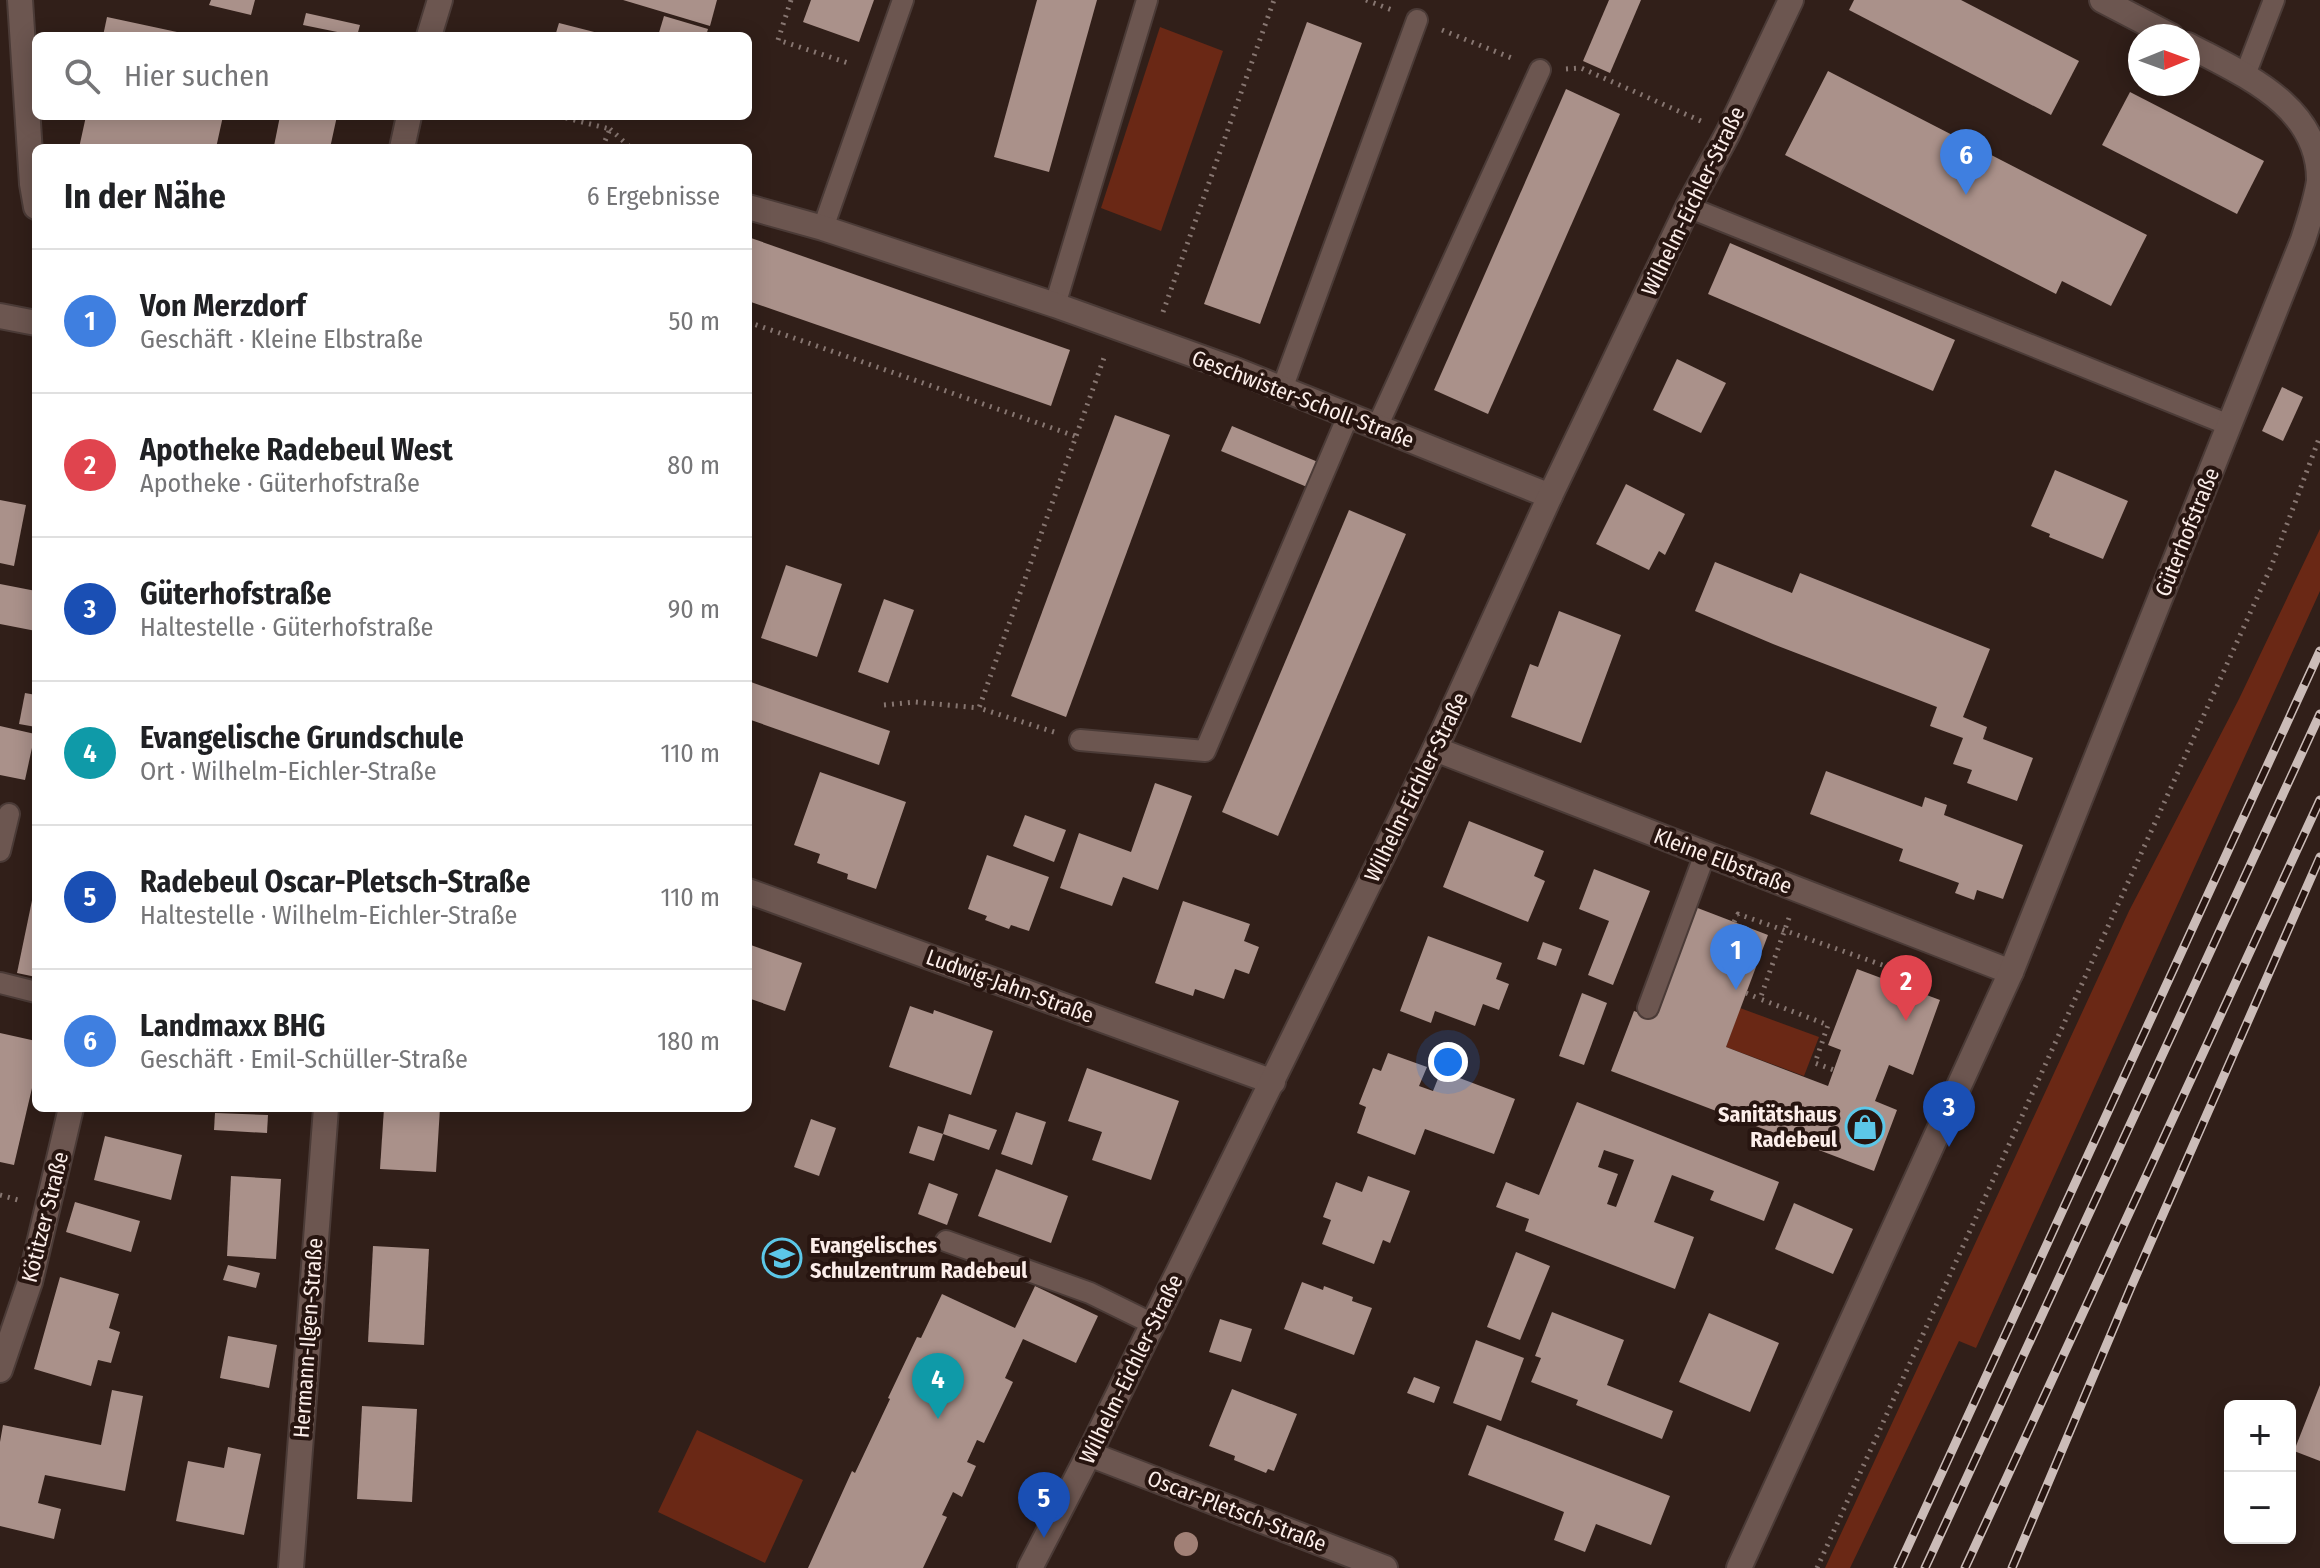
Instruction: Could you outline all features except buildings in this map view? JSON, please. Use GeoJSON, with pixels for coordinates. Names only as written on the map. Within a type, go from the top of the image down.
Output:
{"type":"FeatureCollection","features":[{"type":"Feature","properties":{"kind":"street"},"geometry":{"type":"LineString","coordinates":[[20,0],[32,184]]}},
{"type":"Feature","properties":{"kind":"street"},"geometry":{"type":"LineString","coordinates":[[430,32],[440,0]]}},
{"type":"Feature","properties":{"kind":"street","name":"Wilhelm-Eichler-Straße"},"geometry":{"type":"LineString","coordinates":[[1030,1568],[1435,749],[1550,496],[1791,0]]}},
{"type":"Feature","properties":{"kind":"street"},"geometry":{"type":"LineString","coordinates":[[2102,0],[2148,24]]}},
{"type":"Feature","properties":{"kind":"street"},"geometry":{"type":"LineString","coordinates":[[2200,51],[2245,75]]}},
{"type":"Feature","properties":{"kind":"street","name":"Güterhofstraße"},"geometry":{"type":"LineString","coordinates":[[1739,1568],[2011,972],[2303,240],[2319,178],[2317,153],[2308,126],[2292,106],[2245,75]]}},
{"type":"Feature","properties":{"kind":"street"},"geometry":{"type":"LineString","coordinates":[[403,144],[408,120]]}},
{"type":"Feature","properties":{"kind":"street","name":"Geschwister-Scholl-Straße"},"geometry":{"type":"LineString","coordinates":[[752,208],[823,228],[1055,305],[1233,369],[1550,496]]}},
{"type":"Feature","properties":{"kind":"street"},"geometry":{"type":"LineString","coordinates":[[0,316],[32,322]]}},
{"type":"Feature","properties":{"kind":"street","name":"Kleine Elbstraße"},"geometry":{"type":"LineString","coordinates":[[1435,749],[2011,972]]}},
{"type":"Feature","properties":{"kind":"street","name":"Ludwig-Jahn-Straße"},"geometry":{"type":"LineString","coordinates":[[752,892],[1273,1082]]}},
{"type":"Feature","properties":{"kind":"street","name":"Kötitzer Straße"},"geometry":{"type":"LineString","coordinates":[[0,1370],[30,1282],[70,1112]]}},
{"type":"Feature","properties":{"kind":"street","name":"Hermann-Ilgen-Straße"},"geometry":{"type":"LineString","coordinates":[[291,1568],[326,1112]]}},
{"type":"Feature","properties":{"kind":"street","name":"Oscar-Pletsch-Straße"},"geometry":{"type":"LineString","coordinates":[[1089,1454],[1385,1568]]}},
{"type":"Feature","properties":{"kind":"lane"},"geometry":{"type":"LineString","coordinates":[[823,228],[903,0]]}},
{"type":"Feature","properties":{"kind":"lane"},"geometry":{"type":"LineString","coordinates":[[1055,305],[1147,0]]}},
{"type":"Feature","properties":{"kind":"lane"},"geometry":{"type":"LineString","coordinates":[[2245,75],[2274,0]]}},
{"type":"Feature","properties":{"kind":"lane"},"geometry":{"type":"LineString","coordinates":[[1282,389],[1417,20]]}},
{"type":"Feature","properties":{"kind":"lane"},"geometry":{"type":"LineString","coordinates":[[1377,427],[1540,70]]}},
{"type":"Feature","properties":{"kind":"lane"},"geometry":{"type":"LineString","coordinates":[[1688,207],[2229,425]]}},
{"type":"Feature","properties":{"kind":"lane"},"geometry":{"type":"LineString","coordinates":[[1080,740],[1205,751],[1348,416]]}},
{"type":"Feature","properties":{"kind":"lane"},"geometry":{"type":"LineString","coordinates":[[0,851],[9,814]]}},
{"type":"Feature","properties":{"kind":"lane"},"geometry":{"type":"LineString","coordinates":[[1648,1008],[1705,854]]}},
{"type":"Feature","properties":{"kind":"lane"},"geometry":{"type":"LineString","coordinates":[[0,983],[32,991]]}},
{"type":"Feature","properties":{"kind":"lane"},"geometry":{"type":"LineString","coordinates":[[946,1241],[1090,1293],[1153,1324]]}},
{"type":"Feature","properties":{"kind":"path"},"geometry":{"type":"LineString","coordinates":[[791,0],[778,40],[877,73]]}},
{"type":"Feature","properties":{"kind":"path"},"geometry":{"type":"LineString","coordinates":[[1152,341],[1274,0]]}},
{"type":"Feature","properties":{"kind":"path"},"geometry":{"type":"LineString","coordinates":[[574,120],[610,129],[627,144]]}},
{"type":"Feature","properties":{"kind":"path"},"geometry":{"type":"LineString","coordinates":[[604,144],[610,129]]}},
{"type":"Feature","properties":{"kind":"path"},"geometry":{"type":"LineString","coordinates":[[752,323],[1075,436]]}},
{"type":"Feature","properties":{"kind":"path"},"geometry":{"type":"LineString","coordinates":[[979,708],[1115,328]]}},
{"type":"Feature","properties":{"kind":"path"},"geometry":{"type":"LineString","coordinates":[[1817,1568],[2271,567],[2320,436]]}},
{"type":"Feature","properties":{"kind":"path"},"geometry":{"type":"LineString","coordinates":[[884,705],[915,702],[979,708],[1080,740]]}},
{"type":"Feature","properties":{"kind":"path"},"geometry":{"type":"LineString","coordinates":[[1734,922],[1738,914],[1905,973],[1919,937]]}},
{"type":"Feature","properties":{"kind":"path"},"geometry":{"type":"LineString","coordinates":[[1760,999],[1785,930]]}},
{"type":"Feature","properties":{"kind":"path"},"geometry":{"type":"LineString","coordinates":[[1746,993],[1828,1025],[1815,1063],[1834,1070]]}},
{"type":"Feature","properties":{"kind":"shaded area"},"geometry":{"type":"Polygon","coordinates":[[[1160,27],[1223,51],[1161,231],[1101,208],[1160,27]]]}},
{"type":"Feature","properties":{"kind":"shaded area"},"geometry":{"type":"Polygon","coordinates":[[[2320,529],[2320,591],[1976,1348],[1959,1341],[1850,1568],[1825,1568],[2129,911],[2239,699],[2320,529]]]}},
{"type":"Feature","properties":{"kind":"shaded area"},"geometry":{"type":"Polygon","coordinates":[[[1740,1008],[1819,1037],[1804,1076],[1726,1047],[1740,1008]]]}},
{"type":"Feature","properties":{"kind":"shaded area"},"geometry":{"type":"Polygon","coordinates":[[[697,1430],[803,1480],[765,1563],[658,1512],[697,1430]]]}},
{"type":"Feature","properties":{"kind":"railway"},"geometry":{"type":"LineString","coordinates":[[1898,1568],[2320,651]]}},
{"type":"Feature","properties":{"kind":"railway"},"geometry":{"type":"LineString","coordinates":[[1925,1568],[2320,714]]}},
{"type":"Feature","properties":{"kind":"railway"},"geometry":{"type":"LineString","coordinates":[[1965,1568],[2320,800]]}},
{"type":"Feature","properties":{"kind":"railway"},"geometry":{"type":"LineString","coordinates":[[2012,1568],[2131,1287],[2320,857]]}},
{"type":"Feature","properties":{"kind":"place","name":"Landmaxx BHG"},"geometry":{"type":"Point","coordinates":[1966,195]}},
{"type":"Feature","properties":{"kind":"place","name":"Von Merzdorf"},"geometry":{"type":"Point","coordinates":[1736,990]}},
{"type":"Feature","properties":{"kind":"place","name":"Apotheke Radebeul West"},"geometry":{"type":"Point","coordinates":[1906,1021]}},
{"type":"Feature","properties":{"kind":"place","name":"Sanitätshaus Radebeul"},"geometry":{"type":"Point","coordinates":[1865,1127]}},
{"type":"Feature","properties":{"kind":"place","name":"Güterhofstraße"},"geometry":{"type":"Point","coordinates":[1949,1147]}},
{"type":"Feature","properties":{"kind":"place","name":"Evangelisches Schulzentrum Radebeul"},"geometry":{"type":"Point","coordinates":[782,1258]}},
{"type":"Feature","properties":{"kind":"place","name":"Evangelische Grundschule"},"geometry":{"type":"Point","coordinates":[938,1419]}},
{"type":"Feature","properties":{"kind":"place","name":"Radebeul Oscar-Pletsch-Straße"},"geometry":{"type":"Point","coordinates":[1044,1538]}}]}
